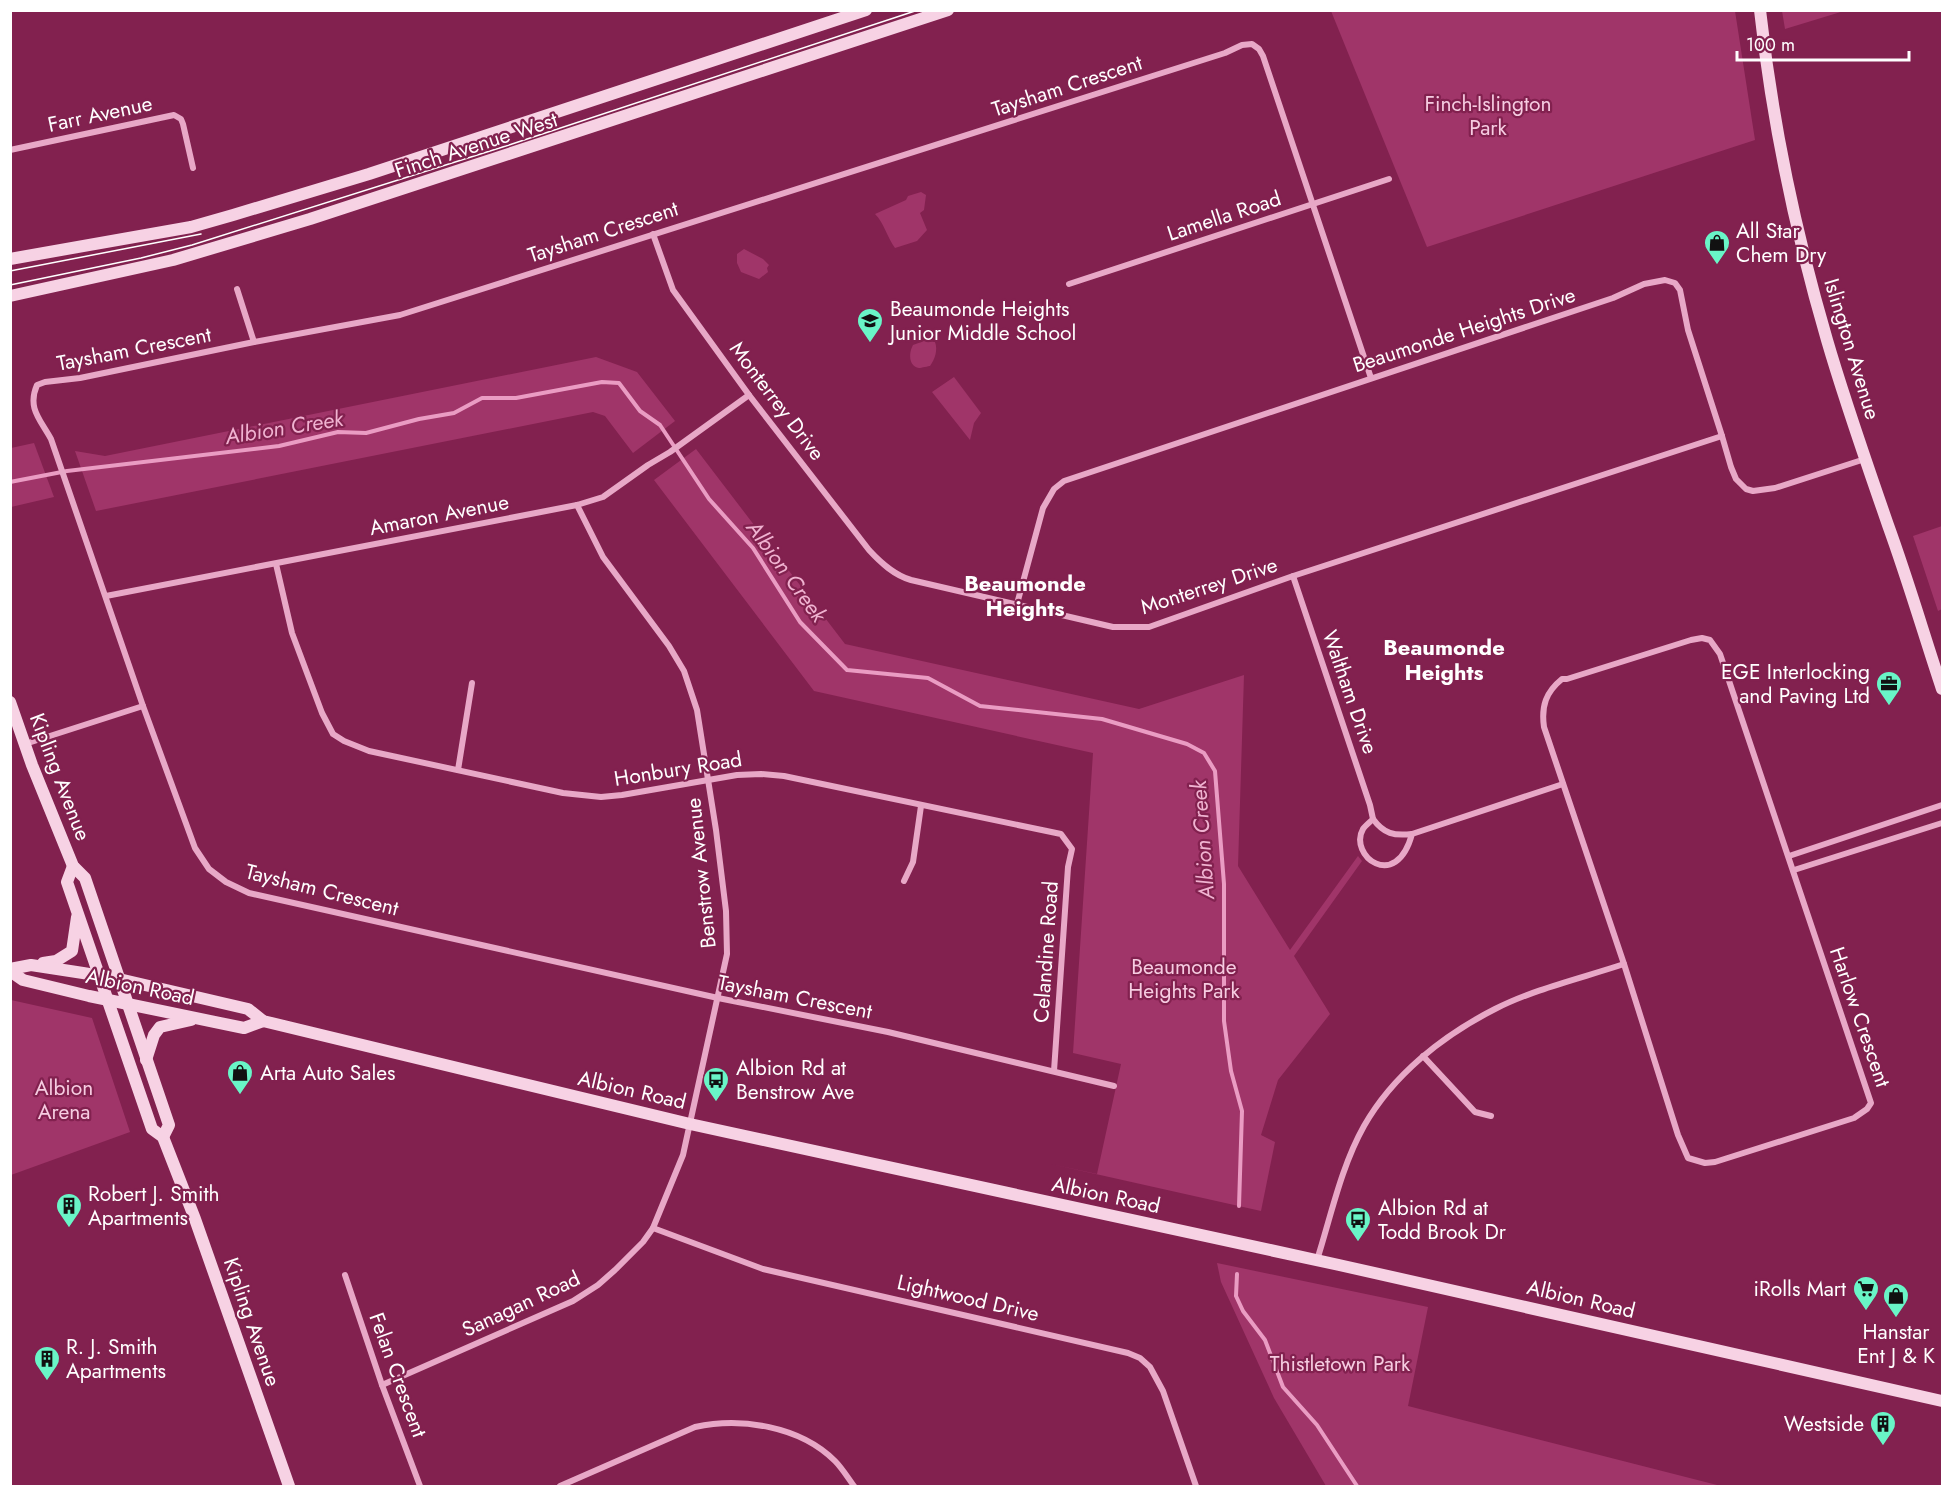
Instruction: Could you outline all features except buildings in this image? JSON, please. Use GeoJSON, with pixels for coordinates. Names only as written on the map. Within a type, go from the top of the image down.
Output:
{"type":"FeatureCollection","features":[{"type":"Feature","properties":{"kind":"main road","name":"Finch Avenue West"},"geometry":{"type":"LineString","coordinates":[[10,259],[191,227],[233,216],[369,174],[866,10]]}},
{"type":"Feature","properties":{"kind":"main road","name":"Finch Avenue West"},"geometry":{"type":"LineString","coordinates":[[10,296],[173,260],[310,219],[948,10]]}},
{"type":"Feature","properties":{"kind":"main road","name":"Islington Avenue"},"geometry":{"type":"LineString","coordinates":[[1760,10],[1785,171],[1827,340],[1942,689]]}},
{"type":"Feature","properties":{"kind":"main road","name":"Kipling Avenue"},"geometry":{"type":"LineString","coordinates":[[10,702],[32,765],[73,866],[85,878],[169,1125],[163,1137]]}},
{"type":"Feature","properties":{"kind":"main road","name":"Kipling Avenue"},"geometry":{"type":"LineString","coordinates":[[73,866],[67,882],[106,999],[152,1129],[163,1137],[195,1219],[289,1486]]}},
{"type":"Feature","properties":{"kind":"main road"},"geometry":{"type":"LineString","coordinates":[[31,965],[56,961],[72,951],[78,913]]}},
{"type":"Feature","properties":{"kind":"main road","name":"Albion Road"},"geometry":{"type":"LineString","coordinates":[[10,970],[31,965],[119,979],[248,1009],[263,1022],[690,1124],[1317,1260],[1942,1401]]}},
{"type":"Feature","properties":{"kind":"main road","name":"Albion Road"},"geometry":{"type":"LineString","coordinates":[[10,970],[23,980],[196,1019],[244,1028],[263,1022]]}},
{"type":"Feature","properties":{"kind":"main road"},"geometry":{"type":"LineString","coordinates":[[146,1060],[154,1035],[160,1027],[196,1019]]}},
{"type":"Feature","properties":{"kind":"street","name":"Taysham Crescent"},"geometry":{"type":"LineString","coordinates":[[1114,1086],[888,1032],[718,998],[249,893],[226,882],[209,869],[195,848],[143,706],[51,439],[33,408],[33,394],[37,385],[45,382],[80,378],[400,315],[1214,57],[1242,45],[1252,44],[1263,56],[1371,378]]}},
{"type":"Feature","properties":{"kind":"street","name":"Farr Avenue"},"geometry":{"type":"LineString","coordinates":[[10,150],[174,115],[181,118],[193,168]]}},
{"type":"Feature","properties":{"kind":"street","name":"Lamella Road"},"geometry":{"type":"LineString","coordinates":[[1069,284],[1389,179]]}},
{"type":"Feature","properties":{"kind":"street","name":"Monterrey Drive"},"geometry":{"type":"LineString","coordinates":[[653,234],[673,290],[749,395],[868,550],[879,560],[902,577],[1113,627],[1149,627],[1293,576],[1722,435]]}},
{"type":"Feature","properties":{"kind":"street","name":"Beaumonde Heights Drive"},"geometry":{"type":"LineString","coordinates":[[1017,604],[1043,508],[1054,489],[1064,481],[1613,298],[1644,285],[1665,280],[1675,283],[1680,290],[1688,330],[1736,479],[1746,489],[1753,491],[1775,488],[1865,459]]}},
{"type":"Feature","properties":{"kind":"street"},"geometry":{"type":"LineString","coordinates":[[237,289],[254,342]]}},
{"type":"Feature","properties":{"kind":"street","name":"Amaron Avenue"},"geometry":{"type":"LineString","coordinates":[[106,596],[577,505],[603,497],[749,395]]}},
{"type":"Feature","properties":{"kind":"street","name":"Benstrow Avenue"},"geometry":{"type":"LineString","coordinates":[[577,505],[603,558],[669,646],[684,671],[697,710],[726,911],[727,954],[690,1124]]}},
{"type":"Feature","properties":{"kind":"street","name":"Honbury Road"},"geometry":{"type":"LineString","coordinates":[[276,564],[292,633],[322,713],[333,734],[369,751],[563,793],[601,797],[737,775],[784,776],[1062,834],[1065,837]]}},
{"type":"Feature","properties":{"kind":"street","name":"Waltham Drive"},"geometry":{"type":"LineString","coordinates":[[1293,576],[1370,805],[1372,819]]}},
{"type":"Feature","properties":{"kind":"street","name":"Harlow Crescent"},"geometry":{"type":"LineString","coordinates":[[1702,638],[1710,640],[1720,654],[1789,856],[1871,1102],[1868,1109],[1860,1114],[1715,1162],[1705,1163],[1688,1158],[1678,1135],[1624,964],[1544,727],[1542,716],[1544,701],[1551,687],[1562,679],[1691,640],[1702,638]]}},
{"type":"Feature","properties":{"kind":"street"},"geometry":{"type":"LineString","coordinates":[[458,770],[472,682]]}},
{"type":"Feature","properties":{"kind":"street"},"geometry":{"type":"LineString","coordinates":[[25,744],[143,706]]}},
{"type":"Feature","properties":{"kind":"street"},"geometry":{"type":"LineString","coordinates":[[1412,834],[1408,848],[1400,859],[1388,866],[1374,863],[1364,854],[1360,843],[1362,830],[1372,819],[1379,828],[1396,836],[1412,834],[1563,784]]}},
{"type":"Feature","properties":{"kind":"street"},"geometry":{"type":"LineString","coordinates":[[1789,856],[1942,805]]}},
{"type":"Feature","properties":{"kind":"street"},"geometry":{"type":"LineString","coordinates":[[904,881],[913,862],[921,806]]}},
{"type":"Feature","properties":{"kind":"street"},"geometry":{"type":"LineString","coordinates":[[1794,870],[1942,823]]}},
{"type":"Feature","properties":{"kind":"street","name":"Celandine Road"},"geometry":{"type":"LineString","coordinates":[[1054,1071],[1068,867],[1072,849],[1065,837]]}},
{"type":"Feature","properties":{"kind":"street"},"geometry":{"type":"LineString","coordinates":[[1317,1260],[1343,1174],[1363,1128],[1375,1108],[1400,1077],[1423,1056],[1496,1008],[1624,964]]}},
{"type":"Feature","properties":{"kind":"street"},"geometry":{"type":"LineString","coordinates":[[1423,1056],[1475,1112],[1491,1116]]}},
{"type":"Feature","properties":{"kind":"street","name":"Sanagan Road"},"geometry":{"type":"LineString","coordinates":[[382,1385],[573,1301],[598,1286],[643,1242],[653,1228],[683,1155],[690,1124]]}},
{"type":"Feature","properties":{"kind":"street","name":"Lightwood Drive"},"geometry":{"type":"LineString","coordinates":[[653,1228],[763,1269],[1044,1332],[1140,1358],[1150,1367],[1163,1391],[1196,1486]]}},
{"type":"Feature","properties":{"kind":"street","name":"Felan Crescent"},"geometry":{"type":"LineString","coordinates":[[345,1275],[382,1385],[420,1486]]}},
{"type":"Feature","properties":{"kind":"street"},"geometry":{"type":"LineString","coordinates":[[560,1486],[695,1426],[743,1422],[772,1428],[805,1440],[834,1460],[854,1486]]}},
{"type":"Feature","properties":{"kind":"green space"},"geometry":{"type":"Polygon","coordinates":[[[1782,10],[1844,11],[1785,29],[1782,10]]]}},
{"type":"Feature","properties":{"kind":"green space","name":"Finch-Islington Park"},"geometry":{"type":"Polygon","coordinates":[[[1331,11],[1735,11],[1755,140],[1427,247],[1331,11]]]}},
{"type":"Feature","properties":{"kind":"green space"},"geometry":{"type":"Polygon","coordinates":[[[921,192],[926,195],[924,210],[920,213],[927,230],[917,241],[895,248],[875,214],[906,200],[908,196],[921,192]]]}},
{"type":"Feature","properties":{"kind":"green space"},"geometry":{"type":"Polygon","coordinates":[[[744,249],[763,259],[769,265],[768,272],[759,279],[741,272],[737,263],[737,254],[744,249]]]}},
{"type":"Feature","properties":{"kind":"green space"},"geometry":{"type":"Polygon","coordinates":[[[924,341],[935,342],[936,354],[930,366],[915,367],[910,358],[913,345],[924,341]]]}},
{"type":"Feature","properties":{"kind":"green space"},"geometry":{"type":"Polygon","coordinates":[[[596,357],[637,372],[675,421],[633,453],[605,416],[593,412],[96,511],[75,451],[105,456],[596,357]]]}},
{"type":"Feature","properties":{"kind":"green space"},"geometry":{"type":"Polygon","coordinates":[[[954,377],[981,413],[974,423],[970,440],[932,392],[954,377]]]}},
{"type":"Feature","properties":{"kind":"green space"},"geometry":{"type":"Polygon","coordinates":[[[34,443],[54,497],[11,507],[11,448],[34,443]]]}},
{"type":"Feature","properties":{"kind":"green space","name":"Beaumonde Heights Park"},"geometry":{"type":"Polygon","coordinates":[[[696,449],[845,644],[1139,709],[1244,675],[1238,866],[1290,950],[1358,856],[1362,861],[1294,956],[1330,1014],[1278,1080],[1261,1135],[1275,1142],[1261,1211],[1051,1164],[1097,1174],[1121,1064],[1073,1053],[1093,753],[814,691],[654,480],[696,449]]]}},
{"type":"Feature","properties":{"kind":"green space"},"geometry":{"type":"Polygon","coordinates":[[[1942,526],[1942,609],[1938,611],[1913,536],[1942,526]]]}},
{"type":"Feature","properties":{"kind":"green space","name":"Albion Arena"},"geometry":{"type":"Polygon","coordinates":[[[11,1000],[92,1018],[130,1132],[11,1175],[11,1000]]]}},
{"type":"Feature","properties":{"kind":"green space","name":"Thistletown Park"},"geometry":{"type":"Polygon","coordinates":[[[1217,1263],[1428,1307],[1408,1406],[1721,1486],[1326,1486],[1274,1398],[1221,1282],[1217,1263]]]}},
{"type":"Feature","properties":{"kind":"waterway","name":"Albion Creek"},"geometry":{"type":"LineString","coordinates":[[10,482],[67,471],[279,446],[338,432],[366,433],[419,419],[454,413],[482,398],[516,398],[602,382],[619,383],[640,411],[660,425],[709,499],[753,548],[800,622],[847,670],[928,678],[980,706],[1102,719],[1187,744],[1204,753],[1215,771],[1224,884],[1224,1021],[1231,1071],[1242,1111],[1239,1206]]}},
{"type":"Feature","properties":{"kind":"waterway","name":"Albion Creek"},"geometry":{"type":"LineString","coordinates":[[1237,1274],[1236,1296],[1243,1311],[1265,1340],[1283,1387],[1317,1425],[1357,1486]]}},
{"type":"Feature","properties":{"kind":"tram line"},"geometry":{"type":"LineString","coordinates":[[10,285],[192,245],[509,145],[918,10]]}},
{"type":"Feature","properties":{"kind":"tram line"},"geometry":{"type":"LineString","coordinates":[[10,271],[201,234]]}},
{"type":"Feature","properties":{"kind":"place","name":"All Star Chem Dry"},"geometry":{"type":"Point","coordinates":[1717,266]}},
{"type":"Feature","properties":{"kind":"place","name":"Beaumonde Heights Junior Middle School"},"geometry":{"type":"Point","coordinates":[870,344]}},
{"type":"Feature","properties":{"kind":"place","name":"EGE Interlocking and Paving Ltd"},"geometry":{"type":"Point","coordinates":[1889,707]}},
{"type":"Feature","properties":{"kind":"place","name":"Arta Auto Sales"},"geometry":{"type":"Point","coordinates":[240,1096]}},
{"type":"Feature","properties":{"kind":"place","name":"Albion Rd at Benstrow Ave"},"geometry":{"type":"Point","coordinates":[716,1103]}},
{"type":"Feature","properties":{"kind":"place","name":"Robert J. Smith Apartments"},"geometry":{"type":"Point","coordinates":[69,1229]}},
{"type":"Feature","properties":{"kind":"place","name":"Albion Rd at Todd Brook Dr"},"geometry":{"type":"Point","coordinates":[1358,1243]}},
{"type":"Feature","properties":{"kind":"place","name":"iRolls Mart"},"geometry":{"type":"Point","coordinates":[1866,1312]}},
{"type":"Feature","properties":{"kind":"place","name":"Hanstar Ent J & K"},"geometry":{"type":"Point","coordinates":[1896,1319]}},
{"type":"Feature","properties":{"kind":"place","name":"R. J. Smith Apartments"},"geometry":{"type":"Point","coordinates":[47,1382]}},
{"type":"Feature","properties":{"kind":"place","name":"Westside"},"geometry":{"type":"Point","coordinates":[1883,1447]}},
{"type":"Feature","properties":{"kind":"district","name":"Beaumonde Heights"},"geometry":{"type":"Point","coordinates":[1025,596]}},
{"type":"Feature","properties":{"kind":"district","name":"Beaumonde Heights"},"geometry":{"type":"Point","coordinates":[1444,660]}}]}
